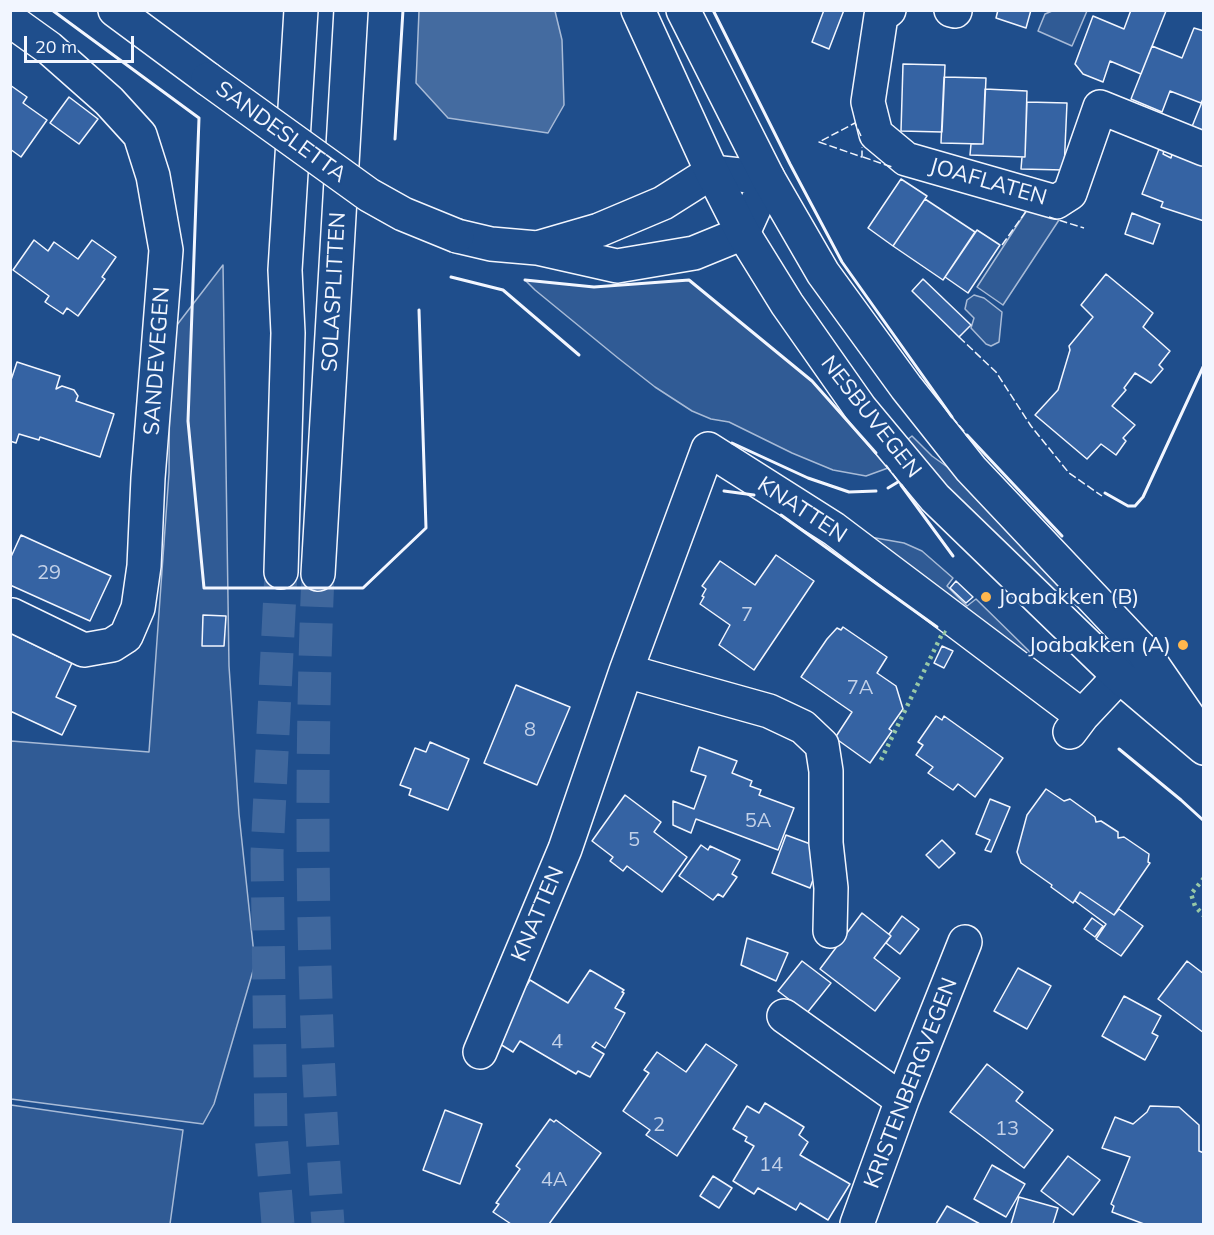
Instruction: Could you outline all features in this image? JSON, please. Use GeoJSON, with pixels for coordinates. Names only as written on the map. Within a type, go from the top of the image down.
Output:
{"type":"FeatureCollection","features":[{"type":"Feature","properties":{"kind":"main road","name":"SANDESLETTA"},"geometry":{"type":"LineString","coordinates":[[115,10],[369,195],[403,214],[457,236],[491,244],[537,248]]}},
{"type":"Feature","properties":{"kind":"main road","name":"SOLASPLITTEN"},"geometry":{"type":"LineString","coordinates":[[281,572],[288,333],[285,270],[301,10]]}},
{"type":"Feature","properties":{"kind":"main road","name":"SOLASPLITTEN"},"geometry":{"type":"LineString","coordinates":[[318,574],[351,10]]}},
{"type":"Feature","properties":{"kind":"main road","name":"NESBUVEGEN"},"geometry":{"type":"LineString","coordinates":[[638,10],[712,172],[743,233],[787,304],[860,408],[934,498],[1119,676],[1203,748]]}},
{"type":"Feature","properties":{"kind":"main road","name":"NESBUVEGEN"},"geometry":{"type":"LineString","coordinates":[[683,10],[768,178],[823,273],[906,387],[971,470],[1143,651],[1203,738]]}},
{"type":"Feature","properties":{"kind":"main road","name":"JOAFLATEN"},"geometry":{"type":"LineString","coordinates":[[889,10],[881,16],[868,102],[876,134],[906,159],[1056,202],[1070,193],[1100,107],[1203,149]]}},
{"type":"Feature","properties":{"kind":"main road","name":"SANDEVEGEN"},"geometry":{"type":"LineString","coordinates":[[10,20],[49,48],[109,101],[140,135],[153,176],[166,250],[148,478],[144,566],[138,608],[126,636],[112,645],[84,650],[12,615]]}},
{"type":"Feature","properties":{"kind":"main road"},"geometry":{"type":"LineString","coordinates":[[712,172],[768,178],[743,233],[694,253],[617,266],[537,248],[599,230],[663,203],[712,172]]}},
{"type":"Feature","properties":{"kind":"main road","name":"KNATTEN"},"geometry":{"type":"LineString","coordinates":[[480,1053],[565,849],[626,671],[708,449],[834,529],[1076,725],[1143,651]]}},
{"type":"Feature","properties":{"kind":"main road"},"geometry":{"type":"LineString","coordinates":[[626,671],[769,711],[803,727],[822,745],[826,771],[826,843],[831,888],[830,932]]}},
{"type":"Feature","properties":{"kind":"main road","name":"KRISTENBERGVEGEN"},"geometry":{"type":"LineString","coordinates":[[856,1224],[965,942]]}},
{"type":"Feature","properties":{"kind":"main road"},"geometry":{"type":"LineString","coordinates":[[784,1016],[902,1100]]}},
{"type":"Feature","properties":{"kind":"shaded area"},"geometry":{"type":"Polygon","coordinates":[[[419,11],[555,11],[562,40],[564,105],[548,133],[448,118],[416,83],[419,11]]]}},
{"type":"Feature","properties":{"kind":"shaded area"},"geometry":{"type":"Polygon","coordinates":[[[1052,11],[1087,11],[1072,46],[1038,31],[1045,14],[1052,11]]]}},
{"type":"Feature","properties":{"kind":"shaded area"},"geometry":{"type":"Polygon","coordinates":[[[1027,210],[1059,220],[1003,305],[977,287],[1027,210]]]}},
{"type":"Feature","properties":{"kind":"shaded area"},"geometry":{"type":"Polygon","coordinates":[[[223,265],[229,666],[239,814],[255,964],[214,1104],[203,1124],[11,1099],[11,741],[149,752],[169,473],[170,334],[223,265]]]}},
{"type":"Feature","properties":{"kind":"shaded area"},"geometry":{"type":"Polygon","coordinates":[[[525,280],[594,287],[689,280],[812,381],[888,468],[866,476],[833,470],[729,422],[711,419],[692,411],[655,387],[618,358],[525,280]]]}},
{"type":"Feature","properties":{"kind":"shaded area"},"geometry":{"type":"Polygon","coordinates":[[[974,295],[984,298],[1002,312],[999,342],[991,346],[986,344],[971,328],[974,318],[965,309],[967,300],[974,295]]]}},
{"type":"Feature","properties":{"kind":"shaded area"},"geometry":{"type":"Polygon","coordinates":[[[912,436],[932,456],[967,481],[1015,531],[1065,594],[1058,600],[964,508],[907,440],[912,436]]]}},
{"type":"Feature","properties":{"kind":"shaded area"},"geometry":{"type":"Polygon","coordinates":[[[870,537],[904,543],[922,551],[953,578],[947,586],[967,606],[976,599],[1029,651],[1033,660],[870,537]]]}},
{"type":"Feature","properties":{"kind":"shaded area"},"geometry":{"type":"Polygon","coordinates":[[[11,1105],[183,1130],[170,1224],[11,1224],[11,1105]]]}},
{"type":"Feature","properties":{"kind":"building"},"geometry":{"type":"Polygon","coordinates":[[[824,10],[844,10],[829,49],[812,42],[824,10]]]}},
{"type":"Feature","properties":{"kind":"building"},"geometry":{"type":"Polygon","coordinates":[[[998,10],[1031,10],[1026,28],[996,18],[998,10]]]}},
{"type":"Feature","properties":{"kind":"building"},"geometry":{"type":"Polygon","coordinates":[[[1131,10],[1166,11],[1141,74],[1110,61],[1103,82],[1083,74],[1075,64],[1093,16],[1124,29],[1131,10]]]}},
{"type":"Feature","properties":{"kind":"building"},"geometry":{"type":"Polygon","coordinates":[[[1194,28],[1204,31],[1204,97],[1201,103],[1170,91],[1162,112],[1131,99],[1152,46],[1182,58],[1194,28]]]}},
{"type":"Feature","properties":{"kind":"building"},"geometry":{"type":"Polygon","coordinates":[[[903,64],[945,65],[942,132],[901,131],[903,64]]]}},
{"type":"Feature","properties":{"kind":"building"},"geometry":{"type":"Polygon","coordinates":[[[944,77],[986,78],[983,144],[941,143],[944,77]]]}},
{"type":"Feature","properties":{"kind":"building"},"geometry":{"type":"Polygon","coordinates":[[[10,85],[27,97],[23,103],[47,120],[21,157],[10,149],[10,85]]]}},
{"type":"Feature","properties":{"kind":"building"},"geometry":{"type":"Polygon","coordinates":[[[985,89],[1027,91],[1025,157],[970,155],[971,144],[983,144],[985,89]]]}},
{"type":"Feature","properties":{"kind":"building"},"geometry":{"type":"Polygon","coordinates":[[[69,97],[98,119],[79,144],[50,123],[69,97]]]}},
{"type":"Feature","properties":{"kind":"building"},"geometry":{"type":"Polygon","coordinates":[[[1204,97],[1204,134],[1191,129],[1204,97]]]}},
{"type":"Feature","properties":{"kind":"building"},"geometry":{"type":"Polygon","coordinates":[[[1027,102],[1067,103],[1064,170],[1021,169],[1022,157],[1025,157],[1027,102]]]}},
{"type":"Feature","properties":{"kind":"building"},"geometry":{"type":"Polygon","coordinates":[[[1159,149],[1171,158],[1172,154],[1190,161],[1204,162],[1204,221],[1161,207],[1163,202],[1142,194],[1159,149]]]}},
{"type":"Feature","properties":{"kind":"building"},"geometry":{"type":"Polygon","coordinates":[[[901,179],[927,196],[893,246],[868,228],[901,179]]]}},
{"type":"Feature","properties":{"kind":"building"},"geometry":{"type":"Polygon","coordinates":[[[925,199],[975,232],[943,280],[893,246],[925,199]]]}},
{"type":"Feature","properties":{"kind":"building"},"geometry":{"type":"Polygon","coordinates":[[[1132,213],[1160,224],[1153,244],[1125,234],[1132,213]]]}},
{"type":"Feature","properties":{"kind":"building"},"geometry":{"type":"Polygon","coordinates":[[[977,230],[1000,245],[968,293],[945,277],[977,230]]]}},
{"type":"Feature","properties":{"kind":"building"},"geometry":{"type":"Polygon","coordinates":[[[34,240],[48,251],[54,242],[78,259],[92,240],[116,257],[102,277],[105,279],[78,316],[67,308],[63,314],[45,302],[49,296],[13,270],[34,240]]]}},
{"type":"Feature","properties":{"kind":"building"},"geometry":{"type":"Polygon","coordinates":[[[1106,274],[1153,313],[1143,327],[1170,351],[1159,365],[1163,369],[1151,383],[1135,373],[1124,388],[1126,390],[1112,406],[1135,425],[1123,438],[1126,441],[1116,455],[1101,444],[1087,459],[1035,415],[1058,390],[1070,350],[1069,346],[1093,317],[1081,305],[1106,274]]]}},
{"type":"Feature","properties":{"kind":"building"},"geometry":{"type":"Polygon","coordinates":[[[923,279],[971,325],[959,337],[912,291],[923,279]]]}},
{"type":"Feature","properties":{"kind":"building"},"geometry":{"type":"Polygon","coordinates":[[[17,362],[60,376],[56,389],[62,386],[74,390],[78,396],[76,401],[114,414],[100,457],[40,437],[39,440],[19,434],[16,443],[10,441],[10,383],[17,362]]]}},
{"type":"Feature","properties":{"kind":"building"},"geometry":{"type":"Polygon","coordinates":[[[21,535],[111,576],[90,621],[10,585],[10,559],[21,535]]]}},
{"type":"Feature","properties":{"kind":"building"},"geometry":{"type":"Polygon","coordinates":[[[776,555],[814,581],[754,670],[719,645],[730,625],[700,604],[706,589],[702,586],[720,561],[755,585],[776,555]]]}},
{"type":"Feature","properties":{"kind":"building"},"geometry":{"type":"Polygon","coordinates":[[[956,581],[973,597],[966,603],[950,588],[956,581]]]}},
{"type":"Feature","properties":{"kind":"building"},"geometry":{"type":"Polygon","coordinates":[[[203,615],[226,616],[224,646],[202,646],[203,615]]]}},
{"type":"Feature","properties":{"kind":"building"},"geometry":{"type":"Polygon","coordinates":[[[843,627],[887,657],[877,673],[896,686],[903,709],[889,729],[892,731],[870,763],[835,738],[852,712],[801,677],[827,639],[837,628],[841,630],[843,627]]]}},
{"type":"Feature","properties":{"kind":"building"},"geometry":{"type":"Polygon","coordinates":[[[10,633],[72,663],[56,697],[76,706],[62,735],[10,711],[10,633]]]}},
{"type":"Feature","properties":{"kind":"building"},"geometry":{"type":"Polygon","coordinates":[[[942,646],[953,651],[944,668],[934,663],[942,646]]]}},
{"type":"Feature","properties":{"kind":"building"},"geometry":{"type":"Polygon","coordinates":[[[516,685],[570,707],[537,785],[484,763],[516,685]]]}},
{"type":"Feature","properties":{"kind":"building"},"geometry":{"type":"Polygon","coordinates":[[[936,716],[942,720],[944,716],[1003,758],[975,797],[958,784],[953,790],[928,773],[933,767],[916,755],[923,745],[918,742],[936,716]]]}},
{"type":"Feature","properties":{"kind":"building"},"geometry":{"type":"Polygon","coordinates":[[[430,742],[469,759],[448,810],[409,795],[411,789],[400,785],[415,748],[426,752],[430,742]]]}},
{"type":"Feature","properties":{"kind":"building"},"geometry":{"type":"Polygon","coordinates":[[[699,747],[737,761],[732,773],[752,781],[750,786],[761,790],[759,795],[794,808],[778,850],[696,819],[691,833],[673,825],[673,801],[694,809],[706,776],[691,771],[699,747]]]}},
{"type":"Feature","properties":{"kind":"building"},"geometry":{"type":"Polygon","coordinates":[[[1046,789],[1064,801],[1070,799],[1095,817],[1096,822],[1101,821],[1118,832],[1118,838],[1124,837],[1149,854],[1148,862],[1150,863],[1114,915],[1080,892],[1073,903],[1021,863],[1017,852],[1027,815],[1046,789]]]}},
{"type":"Feature","properties":{"kind":"building"},"geometry":{"type":"Polygon","coordinates":[[[625,795],[661,822],[654,832],[687,857],[662,892],[627,866],[623,871],[610,861],[613,857],[592,841],[625,795]]]}},
{"type":"Feature","properties":{"kind":"building"},"geometry":{"type":"Polygon","coordinates":[[[990,799],[1010,807],[991,852],[985,850],[990,840],[976,834],[990,799]]]}},
{"type":"Feature","properties":{"kind":"building"},"geometry":{"type":"Polygon","coordinates":[[[786,835],[824,849],[810,888],[772,873],[786,835]]]}},
{"type":"Feature","properties":{"kind":"building"},"geometry":{"type":"Polygon","coordinates":[[[942,840],[955,853],[939,868],[926,855],[942,840]]]}},
{"type":"Feature","properties":{"kind":"building"},"geometry":{"type":"Polygon","coordinates":[[[701,845],[708,850],[710,846],[740,860],[732,874],[737,877],[723,897],[718,894],[713,900],[679,876],[701,845]]]}},
{"type":"Feature","properties":{"kind":"building"},"geometry":{"type":"Polygon","coordinates":[[[1080,892],[1114,915],[1119,909],[1143,926],[1121,956],[1096,939],[1106,924],[1075,901],[1080,892]]]}},
{"type":"Feature","properties":{"kind":"building"},"geometry":{"type":"Polygon","coordinates":[[[862,913],[891,936],[874,958],[900,978],[875,1011],[820,969],[862,913]]]}},
{"type":"Feature","properties":{"kind":"building"},"geometry":{"type":"Polygon","coordinates":[[[902,916],[919,929],[900,954],[886,943],[891,936],[889,934],[902,916]]]}},
{"type":"Feature","properties":{"kind":"building"},"geometry":{"type":"Polygon","coordinates":[[[1092,918],[1103,926],[1095,937],[1084,929],[1092,918]]]}},
{"type":"Feature","properties":{"kind":"building"},"geometry":{"type":"Polygon","coordinates":[[[747,938],[788,953],[776,981],[741,965],[747,938]]]}},
{"type":"Feature","properties":{"kind":"building"},"geometry":{"type":"Polygon","coordinates":[[[802,961],[831,983],[807,1013],[778,991],[802,961]]]}},
{"type":"Feature","properties":{"kind":"building"},"geometry":{"type":"Polygon","coordinates":[[[1187,961],[1204,974],[1204,1033],[1158,999],[1187,961]]]}},
{"type":"Feature","properties":{"kind":"building"},"geometry":{"type":"Polygon","coordinates":[[[1018,968],[1051,986],[1027,1029],[994,1011],[1018,968]]]}},
{"type":"Feature","properties":{"kind":"building"},"geometry":{"type":"Polygon","coordinates":[[[590,970],[624,990],[615,1008],[625,1013],[605,1048],[596,1042],[592,1047],[604,1054],[590,1077],[578,1071],[576,1074],[520,1041],[513,1052],[492,1039],[530,980],[568,1003],[590,970]]]}},
{"type":"Feature","properties":{"kind":"building"},"geometry":{"type":"Polygon","coordinates":[[[1124,996],[1161,1016],[1152,1033],[1158,1036],[1145,1060],[1102,1036],[1124,996]]]}},
{"type":"Feature","properties":{"kind":"building"},"geometry":{"type":"Polygon","coordinates":[[[706,1044],[737,1065],[677,1156],[646,1135],[650,1130],[623,1111],[649,1073],[644,1070],[657,1052],[686,1072],[706,1044]]]}},
{"type":"Feature","properties":{"kind":"building"},"geometry":{"type":"Polygon","coordinates":[[[987,1064],[1023,1092],[1016,1101],[1053,1130],[1024,1168],[950,1112],[987,1064]]]}},
{"type":"Feature","properties":{"kind":"building"},"geometry":{"type":"Polygon","coordinates":[[[765,1103],[804,1127],[799,1135],[808,1142],[800,1155],[850,1184],[828,1220],[800,1203],[796,1210],[758,1188],[754,1194],[733,1181],[754,1146],[745,1141],[747,1137],[733,1129],[747,1106],[759,1113],[765,1103]]]}},
{"type":"Feature","properties":{"kind":"building"},"geometry":{"type":"Polygon","coordinates":[[[1150,1106],[1179,1107],[1199,1125],[1199,1151],[1204,1153],[1204,1224],[1144,1224],[1112,1212],[1114,1206],[1111,1204],[1130,1157],[1102,1148],[1115,1117],[1133,1124],[1147,1112],[1150,1106]]]}},
{"type":"Feature","properties":{"kind":"building"},"geometry":{"type":"Polygon","coordinates":[[[445,1110],[482,1124],[460,1184],[423,1170],[445,1110]]]}},
{"type":"Feature","properties":{"kind":"building"},"geometry":{"type":"Polygon","coordinates":[[[550,1119],[554,1122],[556,1120],[601,1153],[549,1224],[511,1224],[493,1212],[499,1204],[496,1203],[520,1169],[516,1166],[550,1119]]]}},
{"type":"Feature","properties":{"kind":"building"},"geometry":{"type":"Polygon","coordinates":[[[1068,1156],[1100,1180],[1073,1215],[1041,1191],[1068,1156]]]}},
{"type":"Feature","properties":{"kind":"building"},"geometry":{"type":"Polygon","coordinates":[[[992,1165],[1025,1184],[1006,1217],[974,1199],[992,1165]]]}},
{"type":"Feature","properties":{"kind":"building"},"geometry":{"type":"Polygon","coordinates":[[[713,1176],[732,1188],[719,1208],[700,1196],[713,1176]]]}},
{"type":"Feature","properties":{"kind":"building"},"geometry":{"type":"Polygon","coordinates":[[[1019,1197],[1058,1208],[1053,1224],[1011,1224],[1019,1197]]]}},
{"type":"Feature","properties":{"kind":"building"},"geometry":{"type":"Polygon","coordinates":[[[947,1206],[980,1224],[936,1224],[947,1206]]]}},
{"type":"Feature","properties":{"kind":"tunnel"},"geometry":{"type":"LineString","coordinates":[[278,1224],[271,1134],[267,853],[281,572]]}},
{"type":"Feature","properties":{"kind":"tunnel"},"geometry":{"type":"LineString","coordinates":[[318,574],[313,818],[315,980],[328,1224]]}},
{"type":"Feature","properties":{"kind":"hedge"},"geometry":{"type":"LineString","coordinates":[[881,760],[943,632],[947,634]]}},
{"type":"Feature","properties":{"kind":"hedge"},"geometry":{"type":"LineString","coordinates":[[1204,878],[1191,894],[1195,906],[1204,916]]}},
{"type":"Feature","properties":{"kind":"fence"},"geometry":{"type":"LineString","coordinates":[[861,136],[855,123],[819,142],[862,157],[862,147]]}},
{"type":"Feature","properties":{"kind":"fence"},"geometry":{"type":"LineString","coordinates":[[863,157],[892,167]]}},
{"type":"Feature","properties":{"kind":"fence"},"geometry":{"type":"LineString","coordinates":[[1002,245],[1027,210]]}},
{"type":"Feature","properties":{"kind":"fence"},"geometry":{"type":"LineString","coordinates":[[1049,217],[1084,228]]}},
{"type":"Feature","properties":{"kind":"fence"},"geometry":{"type":"LineString","coordinates":[[959,337],[996,372],[1031,426],[1069,473],[1102,496]]}},
{"type":"Feature","properties":{"kind":"fence"},"geometry":{"type":"LineString","coordinates":[[952,417],[967,435]]}},
{"type":"Feature","properties":{"kind":"fence"},"geometry":{"type":"LineString","coordinates":[[886,465],[901,485]]}},
{"type":"Feature","properties":{"kind":"wall"},"geometry":{"type":"LineString","coordinates":[[52,10],[199,118],[188,421],[204,588],[363,588],[426,528],[419,310]]}},
{"type":"Feature","properties":{"kind":"wall"},"geometry":{"type":"LineString","coordinates":[[395,139],[403,10]]}},
{"type":"Feature","properties":{"kind":"wall"},"geometry":{"type":"LineString","coordinates":[[713,10],[842,262],[952,417]]}},
{"type":"Feature","properties":{"kind":"wall"},"geometry":{"type":"LineString","coordinates":[[451,277],[503,290],[579,355]]}},
{"type":"Feature","properties":{"kind":"wall"},"geometry":{"type":"LineString","coordinates":[[525,280],[594,287],[689,280],[812,381],[876,453]]}},
{"type":"Feature","properties":{"kind":"wall"},"geometry":{"type":"LineString","coordinates":[[1105,493],[1128,506],[1135,506],[1143,497],[1204,365]]}},
{"type":"Feature","properties":{"kind":"wall"},"geometry":{"type":"LineString","coordinates":[[967,435],[1062,536]]}},
{"type":"Feature","properties":{"kind":"wall"},"geometry":{"type":"LineString","coordinates":[[732,443],[808,478],[849,492],[876,491]]}},
{"type":"Feature","properties":{"kind":"wall"},"geometry":{"type":"LineString","coordinates":[[888,488],[898,482]]}},
{"type":"Feature","properties":{"kind":"wall"},"geometry":{"type":"LineString","coordinates":[[901,485],[953,556]]}},
{"type":"Feature","properties":{"kind":"wall"},"geometry":{"type":"LineString","coordinates":[[724,491],[754,495]]}},
{"type":"Feature","properties":{"kind":"wall"},"geometry":{"type":"LineString","coordinates":[[781,515],[937,627]]}},
{"type":"Feature","properties":{"kind":"wall"},"geometry":{"type":"LineString","coordinates":[[1119,749],[1204,821]]}},
{"type":"Feature","properties":{"kind":"place","name":"Joabakken (B)"},"geometry":{"type":"Point","coordinates":[986,597]}},
{"type":"Feature","properties":{"kind":"place","name":"Joabakken (A)"},"geometry":{"type":"Point","coordinates":[1183,645]}}]}
